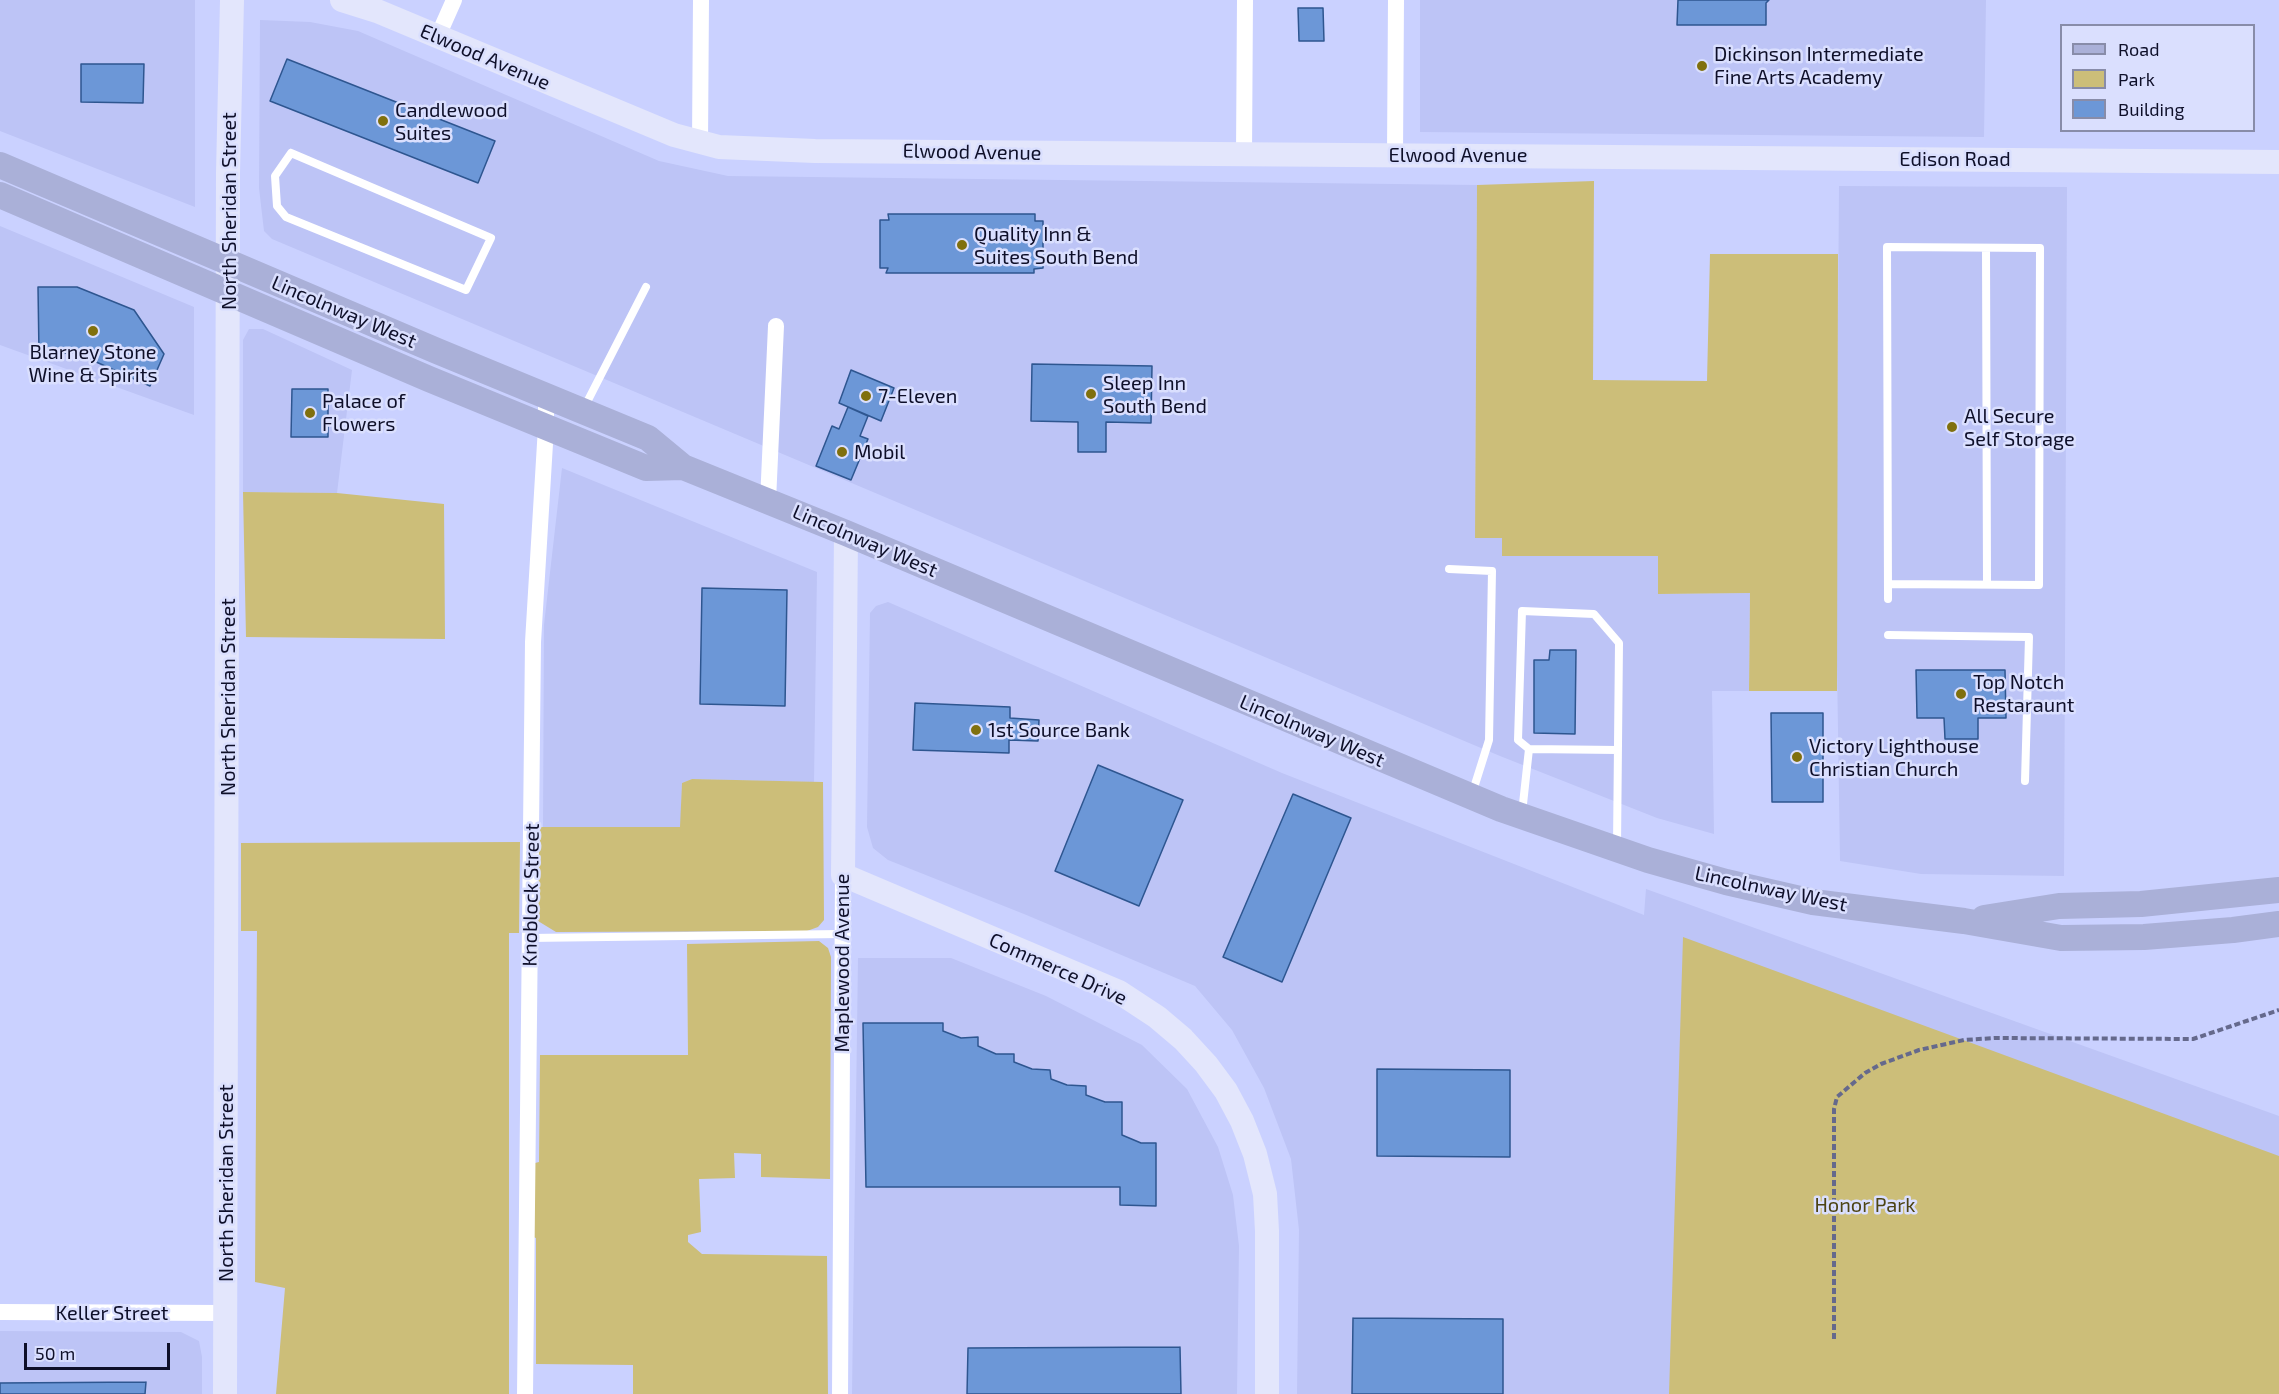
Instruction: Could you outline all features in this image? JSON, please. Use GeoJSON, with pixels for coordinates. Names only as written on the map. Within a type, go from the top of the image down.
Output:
{"type":"FeatureCollection","features":[{"type":"Feature","properties":{"kind":"main road","name":"Lincolnway West"},"geometry":{"type":"LineString","coordinates":[[0,165],[648,438],[683,467],[846,533],[1471,797],[1617,849],[1726,882],[1813,902],[1964,921],[2061,938],[2144,937],[2279,924]]}},
{"type":"Feature","properties":{"kind":"main road","name":"Lincolnway West"},"geometry":{"type":"LineString","coordinates":[[0,195],[546,428],[646,468],[683,467]]}},
{"type":"Feature","properties":{"kind":"main road","name":"Lincolnway West"},"geometry":{"type":"LineString","coordinates":[[1964,921],[2059,906],[2141,904],[2279,890]]}},
{"type":"Feature","properties":{"kind":"street","name":"North Sheridan Street"},"geometry":{"type":"LineString","coordinates":[[225,1394],[228,262],[232,0]]}},
{"type":"Feature","properties":{"kind":"street","name":"Elwood Avenue"},"geometry":{"type":"LineString","coordinates":[[342,0],[377,11],[674,135],[700,144],[719,147],[815,151],[1630,156]]}},
{"type":"Feature","properties":{"kind":"street"},"geometry":{"type":"LineString","coordinates":[[438,36],[454,0]]}},
{"type":"Feature","properties":{"kind":"street"},"geometry":{"type":"LineString","coordinates":[[700,144],[701,0]]}},
{"type":"Feature","properties":{"kind":"street"},"geometry":{"type":"LineString","coordinates":[[1244,155],[1245,0]]}},
{"type":"Feature","properties":{"kind":"street"},"geometry":{"type":"LineString","coordinates":[[1395,154],[1396,0]]}},
{"type":"Feature","properties":{"kind":"street","name":"Edison Road"},"geometry":{"type":"LineString","coordinates":[[1630,156],[2279,162]]}},
{"type":"Feature","properties":{"kind":"street"},"geometry":{"type":"LineString","coordinates":[[768,501],[776,326]]}},
{"type":"Feature","properties":{"kind":"street","name":"Knoblock Street"},"geometry":{"type":"LineString","coordinates":[[525,1394],[529,938],[534,737],[533,642],[546,396]]}},
{"type":"Feature","properties":{"kind":"street","name":"Maplewood Avenue"},"geometry":{"type":"LineString","coordinates":[[840,1394],[846,533]]}},
{"type":"Feature","properties":{"kind":"street","name":"Commerce Drive"},"geometry":{"type":"LineString","coordinates":[[843,874],[1119,992],[1157,1017],[1183,1039],[1206,1064],[1226,1091],[1242,1121],[1255,1154],[1265,1194],[1267,1394]]}},
{"type":"Feature","properties":{"kind":"street","name":"Keller Street"},"geometry":{"type":"LineString","coordinates":[[0,1312],[225,1313]]}},
{"type":"Feature","properties":{"kind":"lane"},"geometry":{"type":"LineString","coordinates":[[291,153],[491,238],[466,290],[286,217],[277,206],[274,176],[291,153]]}},
{"type":"Feature","properties":{"kind":"lane"},"geometry":{"type":"LineString","coordinates":[[1888,584],[2039,585],[2040,248],[1887,247],[1888,599]]}},
{"type":"Feature","properties":{"kind":"lane"},"geometry":{"type":"LineString","coordinates":[[1986,248],[1987,584]]}},
{"type":"Feature","properties":{"kind":"lane"},"geometry":{"type":"LineString","coordinates":[[582,411],[646,287]]}},
{"type":"Feature","properties":{"kind":"lane"},"geometry":{"type":"LineString","coordinates":[[1449,569],[1492,571],[1489,740],[1471,797]]}},
{"type":"Feature","properties":{"kind":"lane"},"geometry":{"type":"LineString","coordinates":[[1617,849],[1618,750],[1619,643],[1594,614],[1522,611],[1518,740],[1529,749],[1618,750]]}},
{"type":"Feature","properties":{"kind":"lane"},"geometry":{"type":"LineString","coordinates":[[1888,635],[2029,637],[2025,781]]}},
{"type":"Feature","properties":{"kind":"lane"},"geometry":{"type":"LineString","coordinates":[[1521,816],[1529,749]]}},
{"type":"Feature","properties":{"kind":"lane"},"geometry":{"type":"LineString","coordinates":[[529,938],[842,934]]}},
{"type":"Feature","properties":{"kind":"path"},"geometry":{"type":"LineString","coordinates":[[1834,1339],[1834,1109],[1837,1097],[1865,1073],[1898,1057],[1943,1044],[1995,1038],[2193,1039],[2279,1010]]}},
{"type":"Feature","properties":{"kind":"shaded area"},"geometry":{"type":"Polygon","coordinates":[[[0,0],[195,0],[195,207],[0,131],[0,0]]]}},
{"type":"Feature","properties":{"kind":"shaded area","name":"Dickinson Intermediate Fine Arts Academy"},"geometry":{"type":"Polygon","coordinates":[[[1420,0],[1986,0],[1984,137],[1420,132],[1420,0]]]}},
{"type":"Feature","properties":{"kind":"shaded area"},"geometry":{"type":"Polygon","coordinates":[[[260,20],[310,22],[358,31],[659,161],[728,176],[1477,185],[1475,538],[1502,538],[1502,556],[1658,556],[1659,594],[1750,593],[1749,691],[1712,691],[1714,834],[1657,818],[1500,756],[272,239],[264,231],[259,188],[260,20]]]}},
{"type":"Feature","properties":{"kind":"shaded area","name":"All Secure Self Storage"},"geometry":{"type":"Polygon","coordinates":[[[1839,186],[2067,187],[2064,876],[1921,874],[1840,861],[1836,599],[1839,186]]]}},
{"type":"Feature","properties":{"kind":"shaded area"},"geometry":{"type":"Polygon","coordinates":[[[0,226],[194,307],[194,415],[0,345],[0,226]]]}},
{"type":"Feature","properties":{"kind":"shaded area"},"geometry":{"type":"Polygon","coordinates":[[[249,329],[263,329],[352,370],[337,493],[243,492],[243,340],[249,329]]]}},
{"type":"Feature","properties":{"kind":"shaded area"},"geometry":{"type":"Polygon","coordinates":[[[562,468],[817,572],[814,782],[692,779],[682,783],[681,827],[543,827],[544,625],[562,468]]]}},
{"type":"Feature","properties":{"kind":"shaded area"},"geometry":{"type":"Polygon","coordinates":[[[888,602],[1282,773],[1644,915],[1646,889],[2279,1116],[2279,1394],[1297,1394],[1299,1230],[1291,1159],[1264,1088],[1232,1030],[1195,986],[888,860],[873,848],[867,827],[870,613],[876,606],[888,602]]]}},
{"type":"Feature","properties":{"kind":"shaded area"},"geometry":{"type":"Polygon","coordinates":[[[858,958],[951,958],[1046,996],[1142,1045],[1187,1089],[1218,1147],[1233,1195],[1239,1246],[1237,1394],[852,1394],[858,958]]]}},
{"type":"Feature","properties":{"kind":"shaded area"},"geometry":{"type":"Polygon","coordinates":[[[0,1331],[181,1332],[199,1341],[202,1357],[202,1394],[0,1394],[0,1331]]]}},
{"type":"Feature","properties":{"kind":"green space"},"geometry":{"type":"Polygon","coordinates":[[[1594,181],[1593,380],[1707,381],[1710,254],[1838,254],[1837,691],[1749,691],[1750,593],[1658,594],[1658,556],[1502,556],[1502,538],[1475,538],[1477,185],[1594,181]]]}},
{"type":"Feature","properties":{"kind":"green space"},"geometry":{"type":"Polygon","coordinates":[[[243,492],[337,493],[444,504],[445,639],[246,637],[243,492]]]}},
{"type":"Feature","properties":{"kind":"green space"},"geometry":{"type":"Polygon","coordinates":[[[692,779],[823,782],[824,920],[818,927],[807,931],[556,932],[538,921],[539,827],[680,827],[682,783],[692,779]]]}},
{"type":"Feature","properties":{"kind":"green space"},"geometry":{"type":"Polygon","coordinates":[[[520,842],[519,933],[509,933],[509,1394],[276,1394],[285,1288],[255,1282],[257,931],[241,931],[241,843],[520,842]]]}},
{"type":"Feature","properties":{"kind":"green space","name":"Honor Park"},"geometry":{"type":"Polygon","coordinates":[[[1683,937],[2279,1156],[2279,1394],[1669,1394],[1683,937]]]}},
{"type":"Feature","properties":{"kind":"green space"},"geometry":{"type":"Polygon","coordinates":[[[819,941],[828,948],[831,957],[830,1179],[761,1177],[761,1154],[734,1153],[735,1178],[699,1179],[701,1232],[688,1235],[688,1242],[702,1254],[827,1256],[828,1394],[633,1394],[633,1365],[536,1364],[536,1238],[533,1237],[535,1163],[539,1162],[540,1055],[688,1055],[687,944],[819,941]]]}},
{"type":"Feature","properties":{"kind":"building"},"geometry":{"type":"Polygon","coordinates":[[[1678,0],[1769,0],[1766,3],[1766,25],[1677,25],[1678,0]]]}},
{"type":"Feature","properties":{"kind":"building"},"geometry":{"type":"Polygon","coordinates":[[[1298,8],[1323,8],[1324,41],[1299,41],[1298,8]]]}},
{"type":"Feature","properties":{"kind":"building","name":"Candlewood Suites"},"geometry":{"type":"Polygon","coordinates":[[[287,59],[495,141],[478,183],[270,101],[287,59]]]}},
{"type":"Feature","properties":{"kind":"building"},"geometry":{"type":"Polygon","coordinates":[[[81,64],[144,64],[143,103],[81,102],[81,64]]]}},
{"type":"Feature","properties":{"kind":"building","name":"Quality Inn & Suites South Bend"},"geometry":{"type":"Polygon","coordinates":[[[888,214],[1035,214],[1035,221],[1043,221],[1043,268],[1034,269],[1034,273],[886,273],[888,268],[880,268],[880,220],[889,220],[888,214]]]}},
{"type":"Feature","properties":{"kind":"building","name":"Blarney Stone Wine & Spirits"},"geometry":{"type":"Polygon","coordinates":[[[38,287],[77,287],[134,310],[164,354],[150,386],[76,353],[39,354],[38,287]]]}},
{"type":"Feature","properties":{"kind":"building","name":"Sleep Inn South Bend"},"geometry":{"type":"Polygon","coordinates":[[[1032,364],[1152,366],[1151,423],[1106,422],[1106,452],[1078,452],[1078,422],[1031,421],[1032,364]]]}},
{"type":"Feature","properties":{"kind":"building","name":"7-Eleven"},"geometry":{"type":"Polygon","coordinates":[[[851,370],[894,388],[881,421],[839,403],[851,370]]]}},
{"type":"Feature","properties":{"kind":"building","name":"Palace of Flowers"},"geometry":{"type":"Polygon","coordinates":[[[292,389],[328,389],[328,437],[291,437],[292,389]]]}},
{"type":"Feature","properties":{"kind":"building","name":"Mobil"},"geometry":{"type":"Polygon","coordinates":[[[848,407],[868,416],[860,436],[868,439],[851,480],[816,466],[832,426],[839,429],[848,407]]]}},
{"type":"Feature","properties":{"kind":"building"},"geometry":{"type":"Polygon","coordinates":[[[702,588],[787,590],[785,706],[700,704],[702,588]]]}},
{"type":"Feature","properties":{"kind":"building"},"geometry":{"type":"Polygon","coordinates":[[[1550,650],[1576,650],[1575,734],[1534,733],[1534,660],[1549,660],[1550,650]]]}},
{"type":"Feature","properties":{"kind":"building","name":"Top Notch Restaraunt"},"geometry":{"type":"Polygon","coordinates":[[[1916,670],[2005,670],[2006,718],[1978,718],[1978,739],[1945,739],[1944,718],[1917,718],[1916,670]]]}},
{"type":"Feature","properties":{"kind":"building","name":"1st Source Bank"},"geometry":{"type":"Polygon","coordinates":[[[915,703],[1010,707],[1010,718],[1039,720],[1038,741],[1009,740],[1009,753],[913,750],[915,703]]]}},
{"type":"Feature","properties":{"kind":"building","name":"Victory Lighthouse Christian Church"},"geometry":{"type":"Polygon","coordinates":[[[1771,713],[1823,713],[1823,802],[1772,802],[1771,713]]]}},
{"type":"Feature","properties":{"kind":"building"},"geometry":{"type":"Polygon","coordinates":[[[1098,765],[1183,800],[1139,906],[1055,871],[1098,765]]]}},
{"type":"Feature","properties":{"kind":"building"},"geometry":{"type":"Polygon","coordinates":[[[1293,794],[1351,818],[1282,982],[1223,957],[1293,794]]]}},
{"type":"Feature","properties":{"kind":"building"},"geometry":{"type":"Polygon","coordinates":[[[863,1023],[943,1023],[943,1031],[961,1038],[978,1037],[978,1046],[996,1054],[1014,1054],[1014,1062],[1032,1069],[1050,1070],[1051,1079],[1067,1085],[1086,1086],[1086,1095],[1105,1102],[1122,1102],[1122,1135],[1141,1143],[1156,1143],[1156,1206],[1120,1205],[1120,1187],[866,1187],[863,1023]]]}},
{"type":"Feature","properties":{"kind":"building"},"geometry":{"type":"Polygon","coordinates":[[[1377,1069],[1510,1070],[1510,1157],[1377,1156],[1377,1069]]]}},
{"type":"Feature","properties":{"kind":"building"},"geometry":{"type":"Polygon","coordinates":[[[1353,1318],[1503,1319],[1503,1394],[1352,1394],[1353,1318]]]}},
{"type":"Feature","properties":{"kind":"building"},"geometry":{"type":"Polygon","coordinates":[[[1180,1347],[1181,1394],[967,1394],[968,1348],[1180,1347]]]}},
{"type":"Feature","properties":{"kind":"building"},"geometry":{"type":"Polygon","coordinates":[[[146,1382],[145,1394],[0,1394],[0,1383],[146,1382]]]}},
{"type":"Feature","properties":{"kind":"place","name":"Dickinson Intermediate Fine Arts Academy"},"geometry":{"type":"Point","coordinates":[1702,66]}},
{"type":"Feature","properties":{"kind":"place","name":"Candlewood Suites"},"geometry":{"type":"Point","coordinates":[383,121]}},
{"type":"Feature","properties":{"kind":"place","name":"Quality Inn & Suites South Bend"},"geometry":{"type":"Point","coordinates":[962,245]}},
{"type":"Feature","properties":{"kind":"place","name":"Blarney Stone Wine & Spirits"},"geometry":{"type":"Point","coordinates":[93,331]}},
{"type":"Feature","properties":{"kind":"place","name":"Sleep Inn South Bend"},"geometry":{"type":"Point","coordinates":[1091,394]}},
{"type":"Feature","properties":{"kind":"place","name":"7-Eleven"},"geometry":{"type":"Point","coordinates":[866,396]}},
{"type":"Feature","properties":{"kind":"place","name":"Palace of Flowers"},"geometry":{"type":"Point","coordinates":[310,413]}},
{"type":"Feature","properties":{"kind":"place","name":"All Secure Self Storage"},"geometry":{"type":"Point","coordinates":[1952,427]}},
{"type":"Feature","properties":{"kind":"place","name":"Mobil"},"geometry":{"type":"Point","coordinates":[842,452]}},
{"type":"Feature","properties":{"kind":"place","name":"Top Notch Restaraunt"},"geometry":{"type":"Point","coordinates":[1961,694]}},
{"type":"Feature","properties":{"kind":"place","name":"1st Source Bank"},"geometry":{"type":"Point","coordinates":[976,730]}},
{"type":"Feature","properties":{"kind":"place","name":"Victory Lighthouse Christian Church"},"geometry":{"type":"Point","coordinates":[1797,757]}}]}
